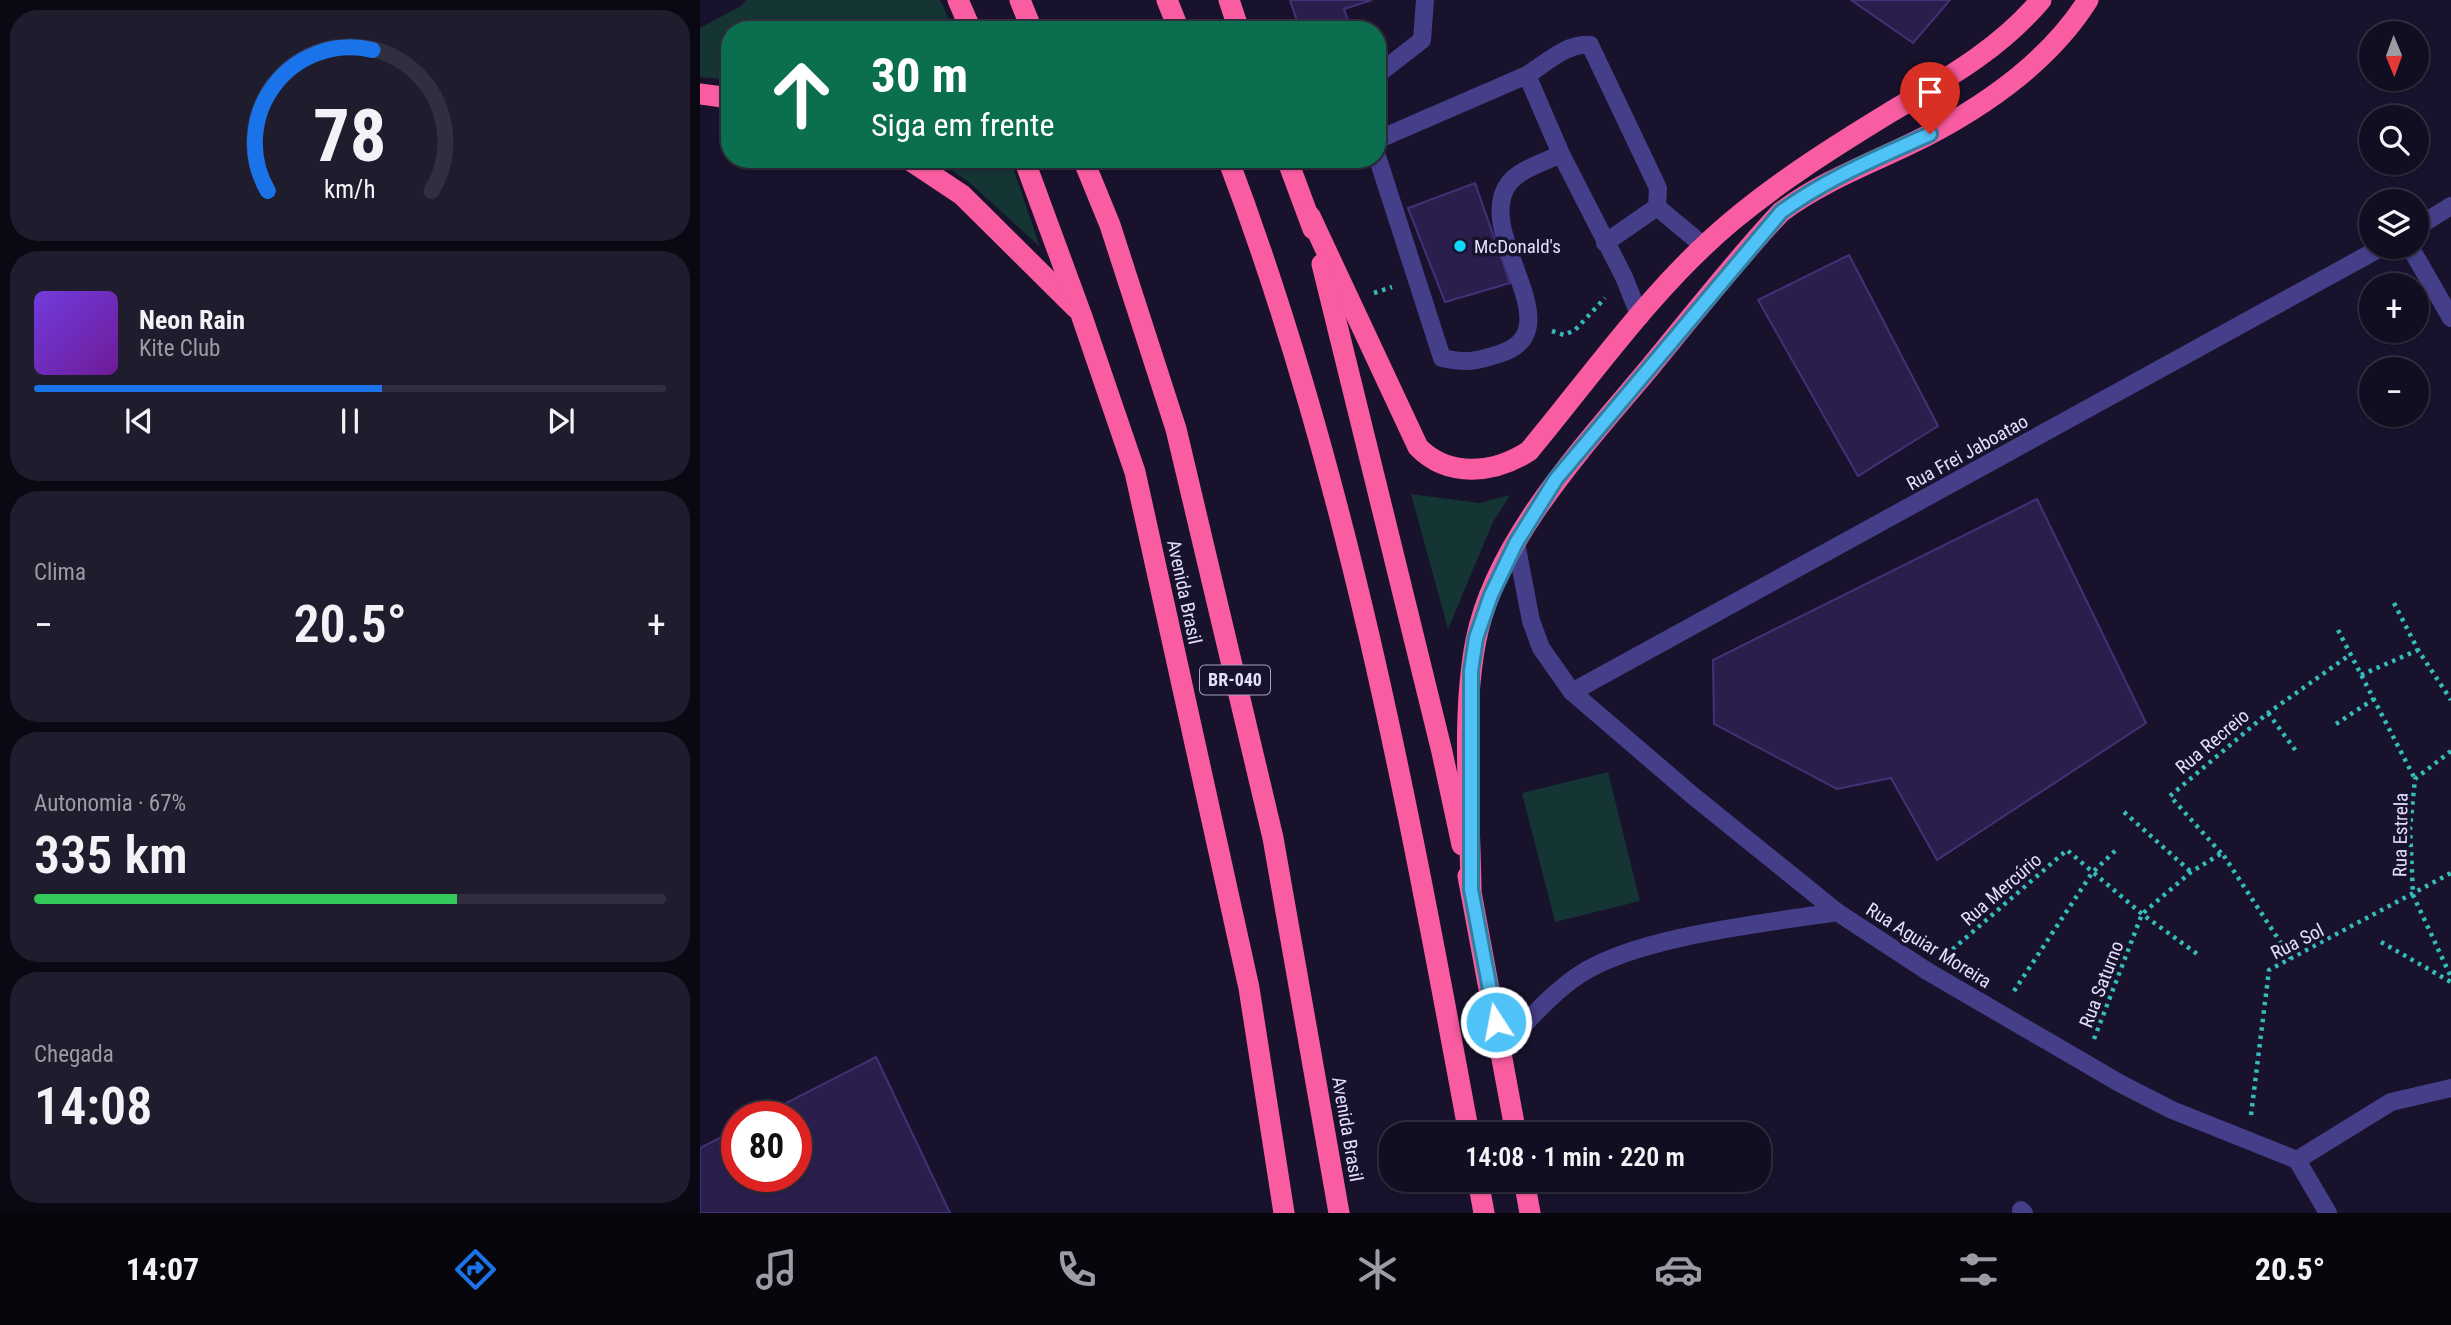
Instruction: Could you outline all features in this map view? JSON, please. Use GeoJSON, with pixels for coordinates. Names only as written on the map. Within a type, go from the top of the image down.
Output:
{"type":"FeatureCollection","features":[{"type":"Feature","properties":{"kind":"highway"},"geometry":{"type":"LineString","coordinates":[[958,0],[967,21]]}},
{"type":"Feature","properties":{"kind":"highway"},"geometry":{"type":"LineString","coordinates":[[1020,0],[1028,21]]}},
{"type":"Feature","properties":{"kind":"highway"},"geometry":{"type":"LineString","coordinates":[[1167,0],[1175,21]]}},
{"type":"Feature","properties":{"kind":"highway"},"geometry":{"type":"LineString","coordinates":[[1228,0],[1236,21]]}},
{"type":"Feature","properties":{"kind":"highway"},"geometry":{"type":"LineString","coordinates":[[1290,168],[1418,447],[1431,461],[1453,469],[1507,465],[1529,451],[1640,317],[1731,222],[1813,159],[1969,65],[2015,30],[2041,0]]}},
{"type":"Feature","properties":{"kind":"highway"},"geometry":{"type":"LineString","coordinates":[[1471,889],[1471,671],[1483,616],[1516,543],[1556,479],[1781,212],[1804,195],[1849,171],[1930,134],[1993,99],[2045,52],[2077,17],[2088,0]]}},
{"type":"Feature","properties":{"kind":"highway"},"geometry":{"type":"LineString","coordinates":[[700,94],[721,97]]}},
{"type":"Feature","properties":{"kind":"highway"},"geometry":{"type":"LineString","coordinates":[[922,168],[962,195],[1081,314]]}},
{"type":"Feature","properties":{"kind":"highway","name":"Avenida Brasil"},"geometry":{"type":"LineString","coordinates":[[1027,168],[1135,472],[1249,988],[1284,1213]]}},
{"type":"Feature","properties":{"kind":"highway","name":"Avenida Brasil"},"geometry":{"type":"LineString","coordinates":[[1087,168],[1110,225],[1176,429],[1273,838],[1339,1213]]}},
{"type":"Feature","properties":{"kind":"highway"},"geometry":{"type":"LineString","coordinates":[[1231,168],[1253,225],[1303,381],[1368,630],[1423,878],[1467,1122]]}},
{"type":"Feature","properties":{"kind":"highway"},"geometry":{"type":"LineString","coordinates":[[1310,216],[1442,752],[1471,889],[1514,1122]]}},
{"type":"Feature","properties":{"kind":"highway"},"geometry":{"type":"LineString","coordinates":[[1480,1192],[1484,1213]]}},
{"type":"Feature","properties":{"kind":"highway"},"geometry":{"type":"LineString","coordinates":[[1526,1192],[1530,1213]]}},
{"type":"Feature","properties":{"kind":"street"},"geometry":{"type":"LineString","coordinates":[[1386,68],[1422,40],[1425,0]]}},
{"type":"Feature","properties":{"kind":"street"},"geometry":{"type":"LineString","coordinates":[[1386,136],[1527,75],[1567,50],[1590,44],[1658,188],[1657,207]]}},
{"type":"Feature","properties":{"kind":"street"},"geometry":{"type":"LineString","coordinates":[[1527,75],[1561,154],[1624,278],[1640,317]]}},
{"type":"Feature","properties":{"kind":"street"},"geometry":{"type":"LineString","coordinates":[[1381,168],[1441,358],[1469,363],[1508,351],[1524,341],[1530,318],[1502,232],[1502,199],[1510,182],[1561,154]]}},
{"type":"Feature","properties":{"kind":"street"},"geometry":{"type":"LineString","coordinates":[[2429,220],[2451,206]]}},
{"type":"Feature","properties":{"kind":"street"},"geometry":{"type":"LineString","coordinates":[[1657,207],[1705,247]]}},
{"type":"Feature","properties":{"kind":"street"},"geometry":{"type":"LineString","coordinates":[[1605,243],[1657,207]]}},
{"type":"Feature","properties":{"kind":"street","name":"Rua Frei Jaboatao"},"geometry":{"type":"LineString","coordinates":[[1572,692],[2360,259]]}},
{"type":"Feature","properties":{"kind":"street"},"geometry":{"type":"LineString","coordinates":[[2417,259],[2451,318]]}},
{"type":"Feature","properties":{"kind":"street","name":"Rua Aguiar Moreira"},"geometry":{"type":"LineString","coordinates":[[1516,543],[1537,639],[1572,692],[1682,787],[1838,912],[1927,971],[2085,1063],[2172,1110],[2297,1160]]}},
{"type":"Feature","properties":{"kind":"street"},"geometry":{"type":"LineString","coordinates":[[1501,1048],[1580,974],[1609,960],[1681,939],[1838,912]]}},
{"type":"Feature","properties":{"kind":"street"},"geometry":{"type":"LineString","coordinates":[[2328,1213],[2297,1160],[2391,1102],[2451,1088]]}},
{"type":"Feature","properties":{"kind":"path"},"geometry":{"type":"LineString","coordinates":[[1530,318],[1564,335],[1584,322],[1624,278]]}},
{"type":"Feature","properties":{"kind":"path"},"geometry":{"type":"LineString","coordinates":[[1349,300],[1417,280]]}},
{"type":"Feature","properties":{"kind":"path"},"geometry":{"type":"LineString","coordinates":[[2394,603],[2418,650],[2451,700]]}},
{"type":"Feature","properties":{"kind":"path"},"geometry":{"type":"LineString","coordinates":[[2338,630],[2415,779]]}},
{"type":"Feature","properties":{"kind":"path"},"geometry":{"type":"LineString","coordinates":[[2361,675],[2418,650]]}},
{"type":"Feature","properties":{"kind":"path","name":"Rua Recreio"},"geometry":{"type":"LineString","coordinates":[[2221,853],[2170,796],[2268,713],[2351,654]]}},
{"type":"Feature","properties":{"kind":"path"},"geometry":{"type":"LineString","coordinates":[[2336,724],[2374,699]]}},
{"type":"Feature","properties":{"kind":"path","name":"Rua Recreio"},"geometry":{"type":"LineString","coordinates":[[2268,713],[2296,751]]}},
{"type":"Feature","properties":{"kind":"path","name":"Rua Estrela"},"geometry":{"type":"LineString","coordinates":[[2413,895],[2410,828],[2415,779],[2451,751]]}},
{"type":"Feature","properties":{"kind":"path"},"geometry":{"type":"LineString","coordinates":[[2124,812],[2191,872]]}},
{"type":"Feature","properties":{"kind":"path"},"geometry":{"type":"LineString","coordinates":[[1999,1013],[2092,873],[2118,848]]}},
{"type":"Feature","properties":{"kind":"path","name":"Rua Mercúrio"},"geometry":{"type":"LineString","coordinates":[[1927,971],[2067,850],[2142,914]]}},
{"type":"Feature","properties":{"kind":"path"},"geometry":{"type":"LineString","coordinates":[[2221,853],[2292,960]]}},
{"type":"Feature","properties":{"kind":"path","name":"Rua Saturno"},"geometry":{"type":"LineString","coordinates":[[2085,1063],[2142,914],[2191,872],[2221,853]]}},
{"type":"Feature","properties":{"kind":"path","name":"Rua Sol"},"geometry":{"type":"LineString","coordinates":[[2248,1141],[2269,970],[2451,873]]}},
{"type":"Feature","properties":{"kind":"path"},"geometry":{"type":"LineString","coordinates":[[2413,895],[2451,977]]}},
{"type":"Feature","properties":{"kind":"path"},"geometry":{"type":"LineString","coordinates":[[2142,914],[2200,956]]}},
{"type":"Feature","properties":{"kind":"path"},"geometry":{"type":"LineString","coordinates":[[2381,942],[2451,982]]}},
{"type":"Feature","properties":{"kind":"green space"},"geometry":{"type":"Polygon","coordinates":[[[746,0],[940,0],[950,21],[721,21],[721,79],[700,77],[700,28],[741,6],[746,0]]]}},
{"type":"Feature","properties":{"kind":"green space"},"geometry":{"type":"Polygon","coordinates":[[[948,168],[1013,168],[1040,247],[969,182],[948,168]]]}},
{"type":"Feature","properties":{"kind":"green space"},"geometry":{"type":"Polygon","coordinates":[[[1411,494],[1479,503],[1510,495],[1493,522],[1448,629],[1411,494]]]}},
{"type":"Feature","properties":{"kind":"green space"},"geometry":{"type":"Polygon","coordinates":[[[1608,772],[1640,901],[1555,922],[1522,793],[1608,772]]]}},
{"type":"Feature","properties":{"kind":"building"},"geometry":{"type":"Polygon","coordinates":[[[1290,0],[1372,0],[1344,9],[1348,21],[1297,21],[1290,0]]]}},
{"type":"Feature","properties":{"kind":"building"},"geometry":{"type":"Polygon","coordinates":[[[1851,0],[1950,0],[1913,43],[1851,0]]]}},
{"type":"Feature","properties":{"kind":"building","name":"McDonald's"},"geometry":{"type":"Polygon","coordinates":[[[1475,183],[1510,283],[1445,302],[1408,208],[1475,183]]]}},
{"type":"Feature","properties":{"kind":"building"},"geometry":{"type":"Polygon","coordinates":[[[1849,255],[1938,426],[1858,476],[1758,300],[1849,255]]]}},
{"type":"Feature","properties":{"kind":"building"},"geometry":{"type":"Polygon","coordinates":[[[2037,499],[2146,723],[1937,860],[1891,778],[1837,789],[1714,724],[1713,660],[2037,499]]]}},
{"type":"Feature","properties":{"kind":"building"},"geometry":{"type":"Polygon","coordinates":[[[876,1057],[950,1213],[700,1213],[700,1148],[721,1137],[721,1192],[812,1192],[812,1101],[790,1101],[876,1057]]]}},
{"type":"Feature","properties":{"kind":"place","name":"McDonald's"},"geometry":{"type":"Point","coordinates":[1460,246]}},
{"type":"Feature","properties":{"kind":"route"},"geometry":{"type":"LineString","coordinates":[[1496,1022],[1471,889],[1471,671],[1476,638],[1483,616],[1516,543],[1556,479],[1781,212],[1804,195],[1849,171],[1930,134]]}}]}
